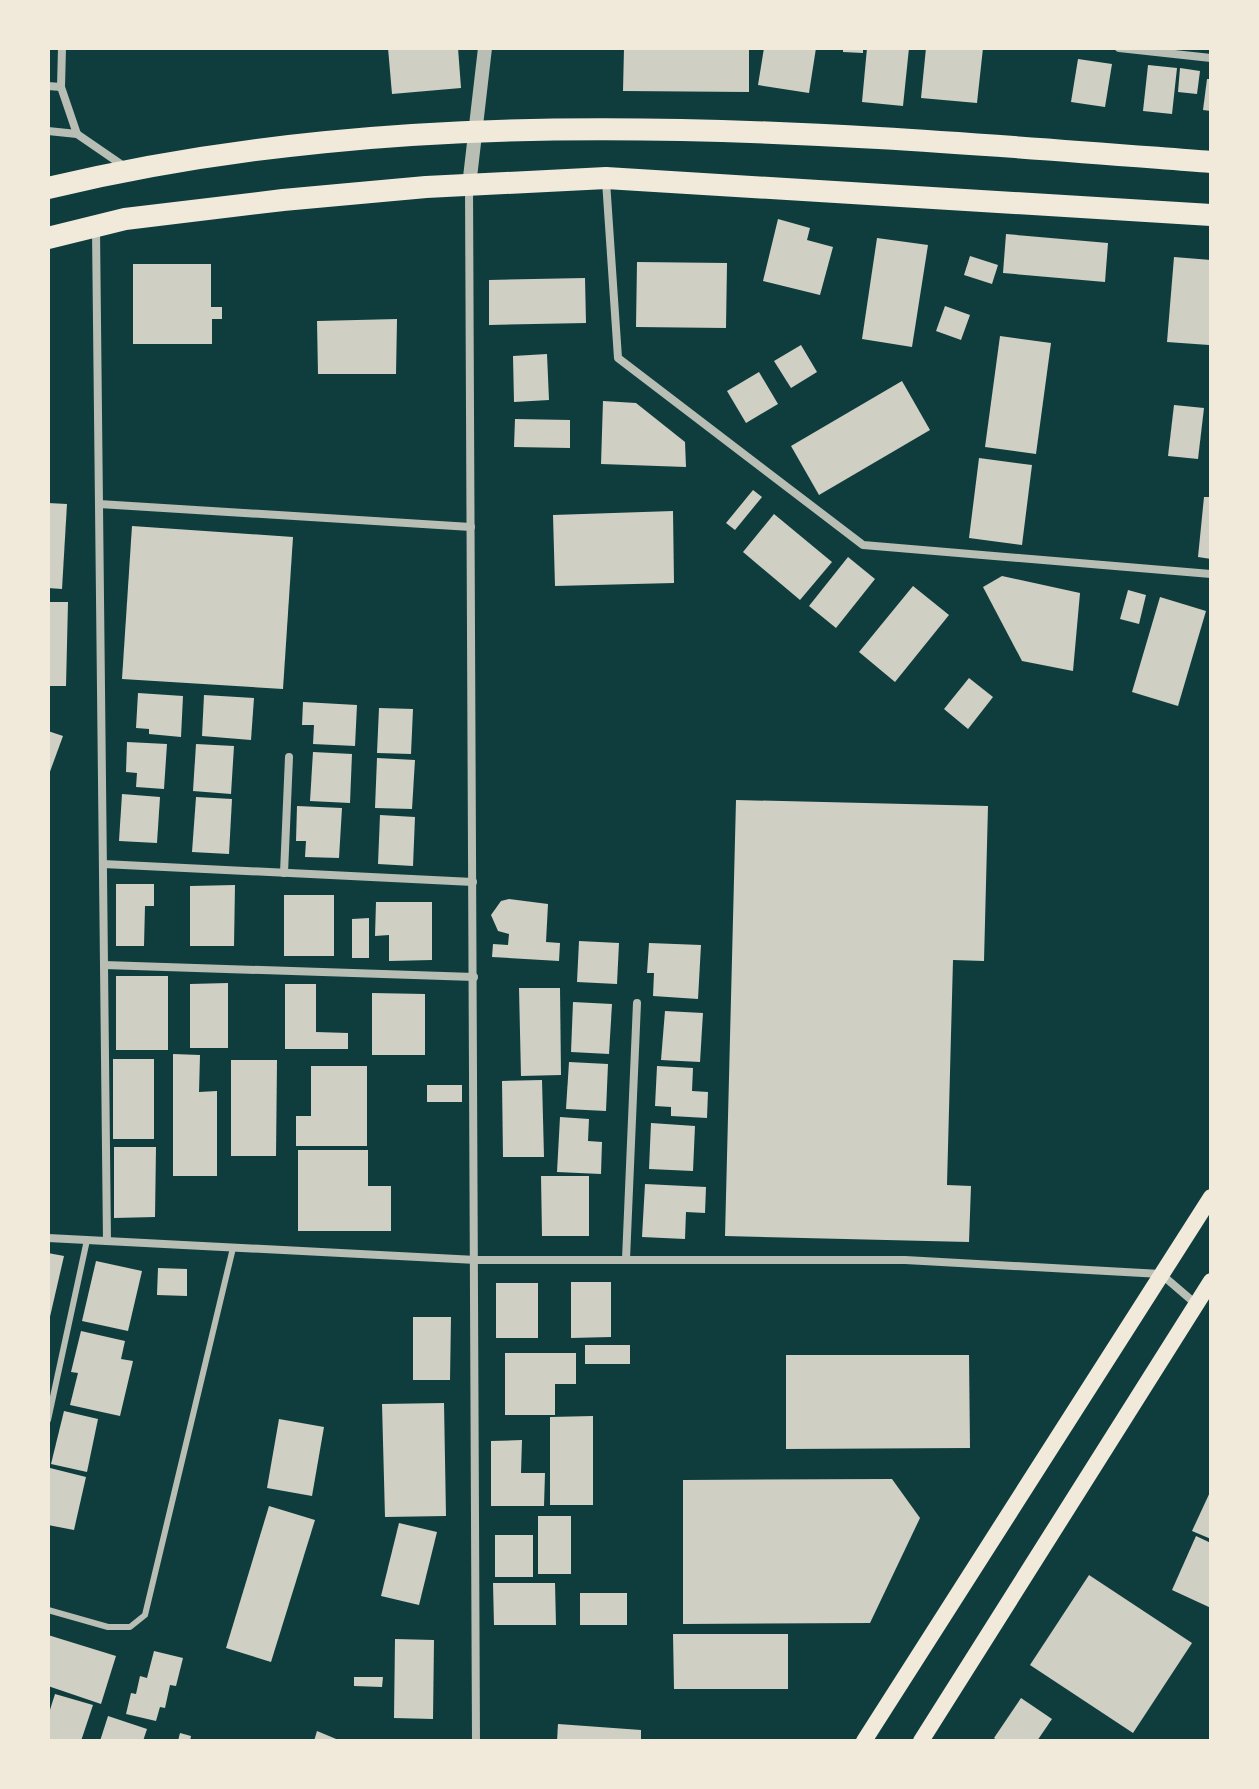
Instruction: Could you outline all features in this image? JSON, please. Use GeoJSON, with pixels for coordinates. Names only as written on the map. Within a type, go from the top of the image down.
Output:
{"type":"FeatureCollection","features":[{"type":"Feature","properties":{"kind":"highway"},"geometry":{"type":"LineString","coordinates":[[48,188],[128,169],[300,145],[473,133],[628,127],[739,129],[1211,162]]}},
{"type":"Feature","properties":{"kind":"highway"},"geometry":{"type":"LineString","coordinates":[[48,238],[125,219],[283,200],[606,178],[1211,215]]}},
{"type":"Feature","properties":{"kind":"main road"},"geometry":{"type":"LineString","coordinates":[[864,1741],[1211,1197]]}},
{"type":"Feature","properties":{"kind":"main road"},"geometry":{"type":"LineString","coordinates":[[921,1741],[1211,1281]]}},
{"type":"Feature","properties":{"kind":"street"},"geometry":{"type":"LineString","coordinates":[[62,48],[61,87],[77,134]]}},
{"type":"Feature","properties":{"kind":"street"},"geometry":{"type":"LineString","coordinates":[[476,1741],[469,186],[485,48]]}},
{"type":"Feature","properties":{"kind":"street"},"geometry":{"type":"LineString","coordinates":[[1119,48],[1211,58]]}},
{"type":"Feature","properties":{"kind":"street"},"geometry":{"type":"LineString","coordinates":[[48,86],[61,87]]}},
{"type":"Feature","properties":{"kind":"street"},"geometry":{"type":"LineString","coordinates":[[48,131],[77,134],[128,169]]}},
{"type":"Feature","properties":{"kind":"street"},"geometry":{"type":"LineString","coordinates":[[606,178],[618,358],[863,545],[1211,574]]}},
{"type":"Feature","properties":{"kind":"street"},"geometry":{"type":"LineString","coordinates":[[96,226],[107,1241]]}},
{"type":"Feature","properties":{"kind":"street"},"geometry":{"type":"LineString","coordinates":[[99,504],[471,527]]}},
{"type":"Feature","properties":{"kind":"street"},"geometry":{"type":"LineString","coordinates":[[284,873],[289,757]]}},
{"type":"Feature","properties":{"kind":"street"},"geometry":{"type":"LineString","coordinates":[[103,864],[473,882]]}},
{"type":"Feature","properties":{"kind":"street"},"geometry":{"type":"LineString","coordinates":[[104,965],[474,977]]}},
{"type":"Feature","properties":{"kind":"street"},"geometry":{"type":"LineString","coordinates":[[626,1259],[637,1003]]}},
{"type":"Feature","properties":{"kind":"street"},"geometry":{"type":"LineString","coordinates":[[48,1238],[476,1260],[905,1260],[1161,1274],[1196,1304]]}},
{"type":"Feature","properties":{"kind":"lane"},"geometry":{"type":"LineString","coordinates":[[48,1420],[87,1240]]}},
{"type":"Feature","properties":{"kind":"lane"},"geometry":{"type":"LineString","coordinates":[[48,1610],[108,1627],[130,1627],[145,1615],[233,1248]]}},
{"type":"Feature","properties":{"kind":"building"},"geometry":{"type":"Polygon","coordinates":[[[388,48],[458,48],[461,88],[392,94],[388,48]]]}},
{"type":"Feature","properties":{"kind":"building"},"geometry":{"type":"Polygon","coordinates":[[[624,48],[749,48],[749,92],[623,91],[624,48]]]}},
{"type":"Feature","properties":{"kind":"building"},"geometry":{"type":"Polygon","coordinates":[[[764,48],[816,48],[809,93],[758,85],[764,48]]]}},
{"type":"Feature","properties":{"kind":"building"},"geometry":{"type":"Polygon","coordinates":[[[843,48],[863,48],[863,53],[843,52],[843,48]]]}},
{"type":"Feature","properties":{"kind":"building"},"geometry":{"type":"Polygon","coordinates":[[[867,48],[909,48],[903,106],[862,102],[867,48]]]}},
{"type":"Feature","properties":{"kind":"building"},"geometry":{"type":"Polygon","coordinates":[[[926,48],[983,48],[977,103],[921,98],[926,48]]]}},
{"type":"Feature","properties":{"kind":"building"},"geometry":{"type":"Polygon","coordinates":[[[1078,59],[1112,64],[1105,107],[1071,102],[1078,59]]]}},
{"type":"Feature","properties":{"kind":"building"},"geometry":{"type":"Polygon","coordinates":[[[1148,65],[1177,68],[1172,114],[1143,111],[1148,65]]]}},
{"type":"Feature","properties":{"kind":"building"},"geometry":{"type":"Polygon","coordinates":[[[1180,68],[1200,71],[1197,94],[1178,92],[1180,68]]]}},
{"type":"Feature","properties":{"kind":"building"},"geometry":{"type":"Polygon","coordinates":[[[1207,79],[1211,79],[1211,111],[1203,110],[1207,79]]]}},
{"type":"Feature","properties":{"kind":"building"},"geometry":{"type":"Polygon","coordinates":[[[778,219],[810,228],[807,240],[833,247],[820,295],[763,281],[778,219]]]}},
{"type":"Feature","properties":{"kind":"building"},"geometry":{"type":"Polygon","coordinates":[[[1006,234],[1108,243],[1105,282],[1003,273],[1006,234]]]}},
{"type":"Feature","properties":{"kind":"building"},"geometry":{"type":"Polygon","coordinates":[[[877,238],[928,245],[912,347],[862,339],[877,238]]]}},
{"type":"Feature","properties":{"kind":"building"},"geometry":{"type":"Polygon","coordinates":[[[970,256],[998,265],[992,284],[964,275],[970,256]]]}},
{"type":"Feature","properties":{"kind":"building"},"geometry":{"type":"Polygon","coordinates":[[[1174,257],[1211,260],[1209,345],[1167,342],[1174,257]]]}},
{"type":"Feature","properties":{"kind":"building"},"geometry":{"type":"Polygon","coordinates":[[[637,262],[727,263],[726,328],[636,327],[637,262]]]}},
{"type":"Feature","properties":{"kind":"building"},"geometry":{"type":"Polygon","coordinates":[[[133,264],[211,264],[211,307],[222,307],[222,319],[212,319],[212,344],[133,344],[133,264]]]}},
{"type":"Feature","properties":{"kind":"building"},"geometry":{"type":"Polygon","coordinates":[[[585,278],[586,323],[489,325],[489,280],[585,278]]]}},
{"type":"Feature","properties":{"kind":"building"},"geometry":{"type":"Polygon","coordinates":[[[945,306],[970,315],[961,340],[936,331],[945,306]]]}},
{"type":"Feature","properties":{"kind":"building"},"geometry":{"type":"Polygon","coordinates":[[[397,319],[396,374],[318,374],[317,321],[397,319]]]}},
{"type":"Feature","properties":{"kind":"building"},"geometry":{"type":"Polygon","coordinates":[[[1000,336],[1051,343],[1036,454],[985,447],[1000,336]]]}},
{"type":"Feature","properties":{"kind":"building"},"geometry":{"type":"Polygon","coordinates":[[[801,345],[817,372],[791,388],[774,361],[801,345]]]}},
{"type":"Feature","properties":{"kind":"building"},"geometry":{"type":"Polygon","coordinates":[[[547,354],[549,400],[514,402],[513,356],[547,354]]]}},
{"type":"Feature","properties":{"kind":"building"},"geometry":{"type":"Polygon","coordinates":[[[759,372],[778,404],[746,423],[727,391],[759,372]]]}},
{"type":"Feature","properties":{"kind":"building"},"geometry":{"type":"Polygon","coordinates":[[[902,381],[930,430],[819,495],[791,446],[902,381]]]}},
{"type":"Feature","properties":{"kind":"building"},"geometry":{"type":"Polygon","coordinates":[[[603,401],[636,403],[685,442],[686,467],[601,464],[603,401]]]}},
{"type":"Feature","properties":{"kind":"building"},"geometry":{"type":"Polygon","coordinates":[[[1174,405],[1204,408],[1198,459],[1168,456],[1174,405]]]}},
{"type":"Feature","properties":{"kind":"building"},"geometry":{"type":"Polygon","coordinates":[[[515,419],[570,420],[570,448],[514,447],[515,419]]]}},
{"type":"Feature","properties":{"kind":"building"},"geometry":{"type":"Polygon","coordinates":[[[979,458],[1032,465],[1022,545],[969,538],[979,458]]]}},
{"type":"Feature","properties":{"kind":"building"},"geometry":{"type":"Polygon","coordinates":[[[753,490],[762,497],[735,530],[726,523],[753,490]]]}},
{"type":"Feature","properties":{"kind":"building"},"geometry":{"type":"Polygon","coordinates":[[[1204,497],[1211,497],[1211,559],[1198,557],[1204,497]]]}},
{"type":"Feature","properties":{"kind":"building"},"geometry":{"type":"Polygon","coordinates":[[[48,503],[67,504],[62,589],[48,588],[48,503]]]}},
{"type":"Feature","properties":{"kind":"building"},"geometry":{"type":"Polygon","coordinates":[[[673,511],[674,583],[555,586],[553,515],[673,511]]]}},
{"type":"Feature","properties":{"kind":"building"},"geometry":{"type":"Polygon","coordinates":[[[774,514],[832,562],[800,600],[743,552],[774,514]]]}},
{"type":"Feature","properties":{"kind":"building"},"geometry":{"type":"Polygon","coordinates":[[[132,526],[293,537],[283,689],[122,679],[132,526]]]}},
{"type":"Feature","properties":{"kind":"building"},"geometry":{"type":"Polygon","coordinates":[[[848,557],[875,579],[836,628],[809,606],[848,557]]]}},
{"type":"Feature","properties":{"kind":"building"},"geometry":{"type":"Polygon","coordinates":[[[1002,576],[1080,593],[1073,671],[1022,661],[983,587],[1002,576]]]}},
{"type":"Feature","properties":{"kind":"building"},"geometry":{"type":"Polygon","coordinates":[[[913,586],[949,615],[895,682],[859,652],[913,586]]]}},
{"type":"Feature","properties":{"kind":"building"},"geometry":{"type":"Polygon","coordinates":[[[1128,590],[1146,595],[1139,624],[1120,619],[1128,590]]]}},
{"type":"Feature","properties":{"kind":"building"},"geometry":{"type":"Polygon","coordinates":[[[1160,597],[1206,611],[1178,706],[1132,692],[1160,597]]]}},
{"type":"Feature","properties":{"kind":"building"},"geometry":{"type":"Polygon","coordinates":[[[48,602],[68,602],[66,686],[48,686],[48,602]]]}},
{"type":"Feature","properties":{"kind":"building"},"geometry":{"type":"Polygon","coordinates":[[[969,678],[993,697],[968,729],[944,709],[969,678]]]}},
{"type":"Feature","properties":{"kind":"building"},"geometry":{"type":"Polygon","coordinates":[[[138,693],[183,696],[181,737],[149,734],[149,729],[136,728],[138,693]]]}},
{"type":"Feature","properties":{"kind":"building"},"geometry":{"type":"Polygon","coordinates":[[[204,695],[254,698],[251,740],[202,736],[204,695]]]}},
{"type":"Feature","properties":{"kind":"building"},"geometry":{"type":"Polygon","coordinates":[[[303,702],[357,705],[355,746],[313,744],[314,725],[302,725],[303,702]]]}},
{"type":"Feature","properties":{"kind":"building"},"geometry":{"type":"Polygon","coordinates":[[[379,708],[413,709],[411,754],[377,753],[379,708]]]}},
{"type":"Feature","properties":{"kind":"building"},"geometry":{"type":"Polygon","coordinates":[[[48,731],[63,736],[48,777],[48,731]]]}},
{"type":"Feature","properties":{"kind":"building"},"geometry":{"type":"Polygon","coordinates":[[[127,742],[167,744],[164,789],[136,787],[137,773],[126,772],[127,742]]]}},
{"type":"Feature","properties":{"kind":"building"},"geometry":{"type":"Polygon","coordinates":[[[196,744],[234,746],[231,794],[193,791],[196,744]]]}},
{"type":"Feature","properties":{"kind":"building"},"geometry":{"type":"Polygon","coordinates":[[[313,752],[352,754],[350,803],[310,801],[313,752]]]}},
{"type":"Feature","properties":{"kind":"building"},"geometry":{"type":"Polygon","coordinates":[[[377,758],[415,760],[412,809],[375,808],[377,758]]]}},
{"type":"Feature","properties":{"kind":"building"},"geometry":{"type":"Polygon","coordinates":[[[122,794],[160,797],[157,843],[119,841],[122,794]]]}},
{"type":"Feature","properties":{"kind":"building"},"geometry":{"type":"Polygon","coordinates":[[[196,797],[232,799],[229,854],[192,852],[196,797]]]}},
{"type":"Feature","properties":{"kind":"building"},"geometry":{"type":"Polygon","coordinates":[[[736,800],[988,806],[984,961],[953,960],[947,1185],[971,1186],[969,1242],[725,1236],[736,800]]]}},
{"type":"Feature","properties":{"kind":"building"},"geometry":{"type":"Polygon","coordinates":[[[297,806],[342,808],[339,858],[305,857],[306,841],[296,841],[297,806]]]}},
{"type":"Feature","properties":{"kind":"building"},"geometry":{"type":"Polygon","coordinates":[[[380,815],[415,817],[413,866],[378,864],[380,815]]]}},
{"type":"Feature","properties":{"kind":"building"},"geometry":{"type":"Polygon","coordinates":[[[116,884],[154,884],[154,906],[145,906],[144,946],[116,946],[116,884]]]}},
{"type":"Feature","properties":{"kind":"building"},"geometry":{"type":"Polygon","coordinates":[[[235,885],[234,946],[190,946],[190,886],[235,885]]]}},
{"type":"Feature","properties":{"kind":"building"},"geometry":{"type":"Polygon","coordinates":[[[284,895],[334,895],[334,956],[284,956],[284,895]]]}},
{"type":"Feature","properties":{"kind":"building"},"geometry":{"type":"Polygon","coordinates":[[[509,899],[548,904],[546,942],[560,943],[559,961],[492,957],[493,944],[508,945],[509,934],[498,931],[491,915],[501,901],[509,899]]]}},
{"type":"Feature","properties":{"kind":"building"},"geometry":{"type":"Polygon","coordinates":[[[376,902],[432,902],[432,960],[389,961],[389,935],[375,936],[376,902]]]}},
{"type":"Feature","properties":{"kind":"building"},"geometry":{"type":"Polygon","coordinates":[[[369,918],[369,958],[352,958],[352,919],[369,918]]]}},
{"type":"Feature","properties":{"kind":"building"},"geometry":{"type":"Polygon","coordinates":[[[579,941],[619,943],[617,984],[577,982],[579,941]]]}},
{"type":"Feature","properties":{"kind":"building"},"geometry":{"type":"Polygon","coordinates":[[[649,943],[701,945],[698,999],[653,996],[654,973],[647,973],[649,943]]]}},
{"type":"Feature","properties":{"kind":"building"},"geometry":{"type":"Polygon","coordinates":[[[116,976],[168,976],[168,1050],[116,1050],[116,976]]]}},
{"type":"Feature","properties":{"kind":"building"},"geometry":{"type":"Polygon","coordinates":[[[228,983],[228,1048],[190,1048],[190,984],[228,983]]]}},
{"type":"Feature","properties":{"kind":"building"},"geometry":{"type":"Polygon","coordinates":[[[285,984],[316,984],[316,1032],[348,1033],[348,1049],[285,1049],[285,984]]]}},
{"type":"Feature","properties":{"kind":"building"},"geometry":{"type":"Polygon","coordinates":[[[519,988],[560,988],[561,1075],[521,1076],[519,988]]]}},
{"type":"Feature","properties":{"kind":"building"},"geometry":{"type":"Polygon","coordinates":[[[372,993],[425,994],[425,1055],[372,1055],[372,993]]]}},
{"type":"Feature","properties":{"kind":"building"},"geometry":{"type":"Polygon","coordinates":[[[573,1002],[612,1004],[609,1054],[571,1052],[573,1002]]]}},
{"type":"Feature","properties":{"kind":"building"},"geometry":{"type":"Polygon","coordinates":[[[665,1011],[703,1013],[700,1062],[661,1060],[665,1011]]]}},
{"type":"Feature","properties":{"kind":"building"},"geometry":{"type":"Polygon","coordinates":[[[173,1054],[200,1055],[199,1092],[217,1091],[217,1176],[173,1176],[173,1054]]]}},
{"type":"Feature","properties":{"kind":"building"},"geometry":{"type":"Polygon","coordinates":[[[113,1059],[154,1059],[154,1139],[113,1139],[113,1059]]]}},
{"type":"Feature","properties":{"kind":"building"},"geometry":{"type":"Polygon","coordinates":[[[231,1060],[277,1060],[276,1156],[231,1156],[231,1060]]]}},
{"type":"Feature","properties":{"kind":"building"},"geometry":{"type":"Polygon","coordinates":[[[569,1062],[608,1064],[606,1111],[566,1109],[569,1062]]]}},
{"type":"Feature","properties":{"kind":"building"},"geometry":{"type":"Polygon","coordinates":[[[311,1066],[367,1066],[367,1146],[296,1146],[296,1116],[311,1116],[311,1066]]]}},
{"type":"Feature","properties":{"kind":"building"},"geometry":{"type":"Polygon","coordinates":[[[657,1066],[693,1068],[692,1091],[708,1092],[707,1118],[671,1116],[671,1107],[655,1106],[657,1066]]]}},
{"type":"Feature","properties":{"kind":"building"},"geometry":{"type":"Polygon","coordinates":[[[542,1080],[544,1157],[503,1157],[502,1081],[542,1080]]]}},
{"type":"Feature","properties":{"kind":"building"},"geometry":{"type":"Polygon","coordinates":[[[427,1085],[462,1085],[462,1102],[427,1102],[427,1085]]]}},
{"type":"Feature","properties":{"kind":"building"},"geometry":{"type":"Polygon","coordinates":[[[560,1117],[589,1119],[588,1141],[602,1142],[601,1174],[557,1172],[560,1117]]]}},
{"type":"Feature","properties":{"kind":"building"},"geometry":{"type":"Polygon","coordinates":[[[651,1123],[695,1126],[693,1171],[649,1169],[651,1123]]]}},
{"type":"Feature","properties":{"kind":"building"},"geometry":{"type":"Polygon","coordinates":[[[114,1147],[156,1147],[155,1217],[114,1218],[114,1147]]]}},
{"type":"Feature","properties":{"kind":"building"},"geometry":{"type":"Polygon","coordinates":[[[298,1150],[368,1150],[368,1186],[391,1186],[391,1231],[298,1231],[298,1150]]]}},
{"type":"Feature","properties":{"kind":"building"},"geometry":{"type":"Polygon","coordinates":[[[541,1176],[589,1176],[589,1236],[542,1236],[541,1176]]]}},
{"type":"Feature","properties":{"kind":"building"},"geometry":{"type":"Polygon","coordinates":[[[645,1184],[706,1187],[705,1213],[686,1212],[685,1239],[642,1237],[645,1184]]]}},
{"type":"Feature","properties":{"kind":"building"},"geometry":{"type":"Polygon","coordinates":[[[48,1253],[64,1256],[49,1321],[48,1321],[48,1253]]]}},
{"type":"Feature","properties":{"kind":"building"},"geometry":{"type":"Polygon","coordinates":[[[96,1261],[142,1271],[128,1331],[82,1321],[96,1261]]]}},
{"type":"Feature","properties":{"kind":"building"},"geometry":{"type":"Polygon","coordinates":[[[158,1268],[187,1269],[187,1296],[157,1295],[158,1268]]]}},
{"type":"Feature","properties":{"kind":"building"},"geometry":{"type":"Polygon","coordinates":[[[571,1282],[611,1282],[611,1337],[571,1338],[571,1282]]]}},
{"type":"Feature","properties":{"kind":"building"},"geometry":{"type":"Polygon","coordinates":[[[496,1283],[538,1283],[538,1338],[496,1338],[496,1283]]]}},
{"type":"Feature","properties":{"kind":"building"},"geometry":{"type":"Polygon","coordinates":[[[413,1317],[451,1317],[450,1380],[413,1380],[413,1317]]]}},
{"type":"Feature","properties":{"kind":"building"},"geometry":{"type":"Polygon","coordinates":[[[81,1331],[125,1341],[121,1359],[133,1361],[120,1416],[70,1405],[78,1373],[71,1372],[81,1331]]]}},
{"type":"Feature","properties":{"kind":"building"},"geometry":{"type":"Polygon","coordinates":[[[585,1345],[630,1345],[630,1364],[585,1364],[585,1345]]]}},
{"type":"Feature","properties":{"kind":"building"},"geometry":{"type":"Polygon","coordinates":[[[505,1353],[576,1353],[576,1384],[555,1384],[555,1415],[505,1415],[505,1353]]]}},
{"type":"Feature","properties":{"kind":"building"},"geometry":{"type":"Polygon","coordinates":[[[786,1355],[969,1355],[970,1448],[786,1449],[786,1355]]]}},
{"type":"Feature","properties":{"kind":"building"},"geometry":{"type":"Polygon","coordinates":[[[444,1403],[446,1516],[385,1517],[382,1404],[444,1403]]]}},
{"type":"Feature","properties":{"kind":"building"},"geometry":{"type":"Polygon","coordinates":[[[64,1411],[98,1419],[87,1472],[51,1464],[64,1411]]]}},
{"type":"Feature","properties":{"kind":"building"},"geometry":{"type":"Polygon","coordinates":[[[593,1416],[593,1505],[550,1505],[550,1417],[593,1416]]]}},
{"type":"Feature","properties":{"kind":"building"},"geometry":{"type":"Polygon","coordinates":[[[279,1419],[324,1427],[312,1496],[267,1488],[279,1419]]]}},
{"type":"Feature","properties":{"kind":"building"},"geometry":{"type":"Polygon","coordinates":[[[522,1440],[521,1473],[545,1473],[544,1506],[491,1506],[491,1441],[522,1440]]]}},
{"type":"Feature","properties":{"kind":"building"},"geometry":{"type":"Polygon","coordinates":[[[50,1468],[86,1477],[74,1530],[48,1525],[50,1468]]]}},
{"type":"Feature","properties":{"kind":"building"},"geometry":{"type":"Polygon","coordinates":[[[892,1479],[920,1518],[870,1623],[683,1624],[683,1480],[892,1479]]]}},
{"type":"Feature","properties":{"kind":"building"},"geometry":{"type":"Polygon","coordinates":[[[1211,1490],[1211,1539],[1192,1531],[1211,1490]]]}},
{"type":"Feature","properties":{"kind":"building"},"geometry":{"type":"Polygon","coordinates":[[[269,1506],[315,1520],[271,1662],[226,1648],[269,1506]]]}},
{"type":"Feature","properties":{"kind":"building"},"geometry":{"type":"Polygon","coordinates":[[[538,1516],[571,1516],[571,1574],[538,1574],[538,1516]]]}},
{"type":"Feature","properties":{"kind":"building"},"geometry":{"type":"Polygon","coordinates":[[[399,1523],[437,1532],[419,1605],[381,1596],[399,1523]]]}},
{"type":"Feature","properties":{"kind":"building"},"geometry":{"type":"Polygon","coordinates":[[[495,1535],[533,1535],[533,1577],[495,1577],[495,1535]]]}},
{"type":"Feature","properties":{"kind":"building"},"geometry":{"type":"Polygon","coordinates":[[[1196,1536],[1211,1543],[1211,1608],[1172,1590],[1196,1536]]]}},
{"type":"Feature","properties":{"kind":"building"},"geometry":{"type":"Polygon","coordinates":[[[1089,1575],[1192,1643],[1133,1733],[1030,1665],[1089,1575]]]}},
{"type":"Feature","properties":{"kind":"building"},"geometry":{"type":"Polygon","coordinates":[[[493,1583],[555,1583],[556,1625],[494,1625],[493,1583]]]}},
{"type":"Feature","properties":{"kind":"building"},"geometry":{"type":"Polygon","coordinates":[[[580,1593],[627,1593],[627,1625],[580,1625],[580,1593]]]}},
{"type":"Feature","properties":{"kind":"building"},"geometry":{"type":"Polygon","coordinates":[[[673,1634],[788,1634],[788,1689],[674,1689],[673,1634]]]}},
{"type":"Feature","properties":{"kind":"building"},"geometry":{"type":"Polygon","coordinates":[[[48,1635],[116,1656],[101,1704],[48,1686],[48,1635]]]}},
{"type":"Feature","properties":{"kind":"building"},"geometry":{"type":"Polygon","coordinates":[[[395,1639],[434,1640],[433,1719],[394,1718],[395,1639]]]}},
{"type":"Feature","properties":{"kind":"building"},"geometry":{"type":"Polygon","coordinates":[[[154,1651],[183,1658],[176,1686],[170,1685],[165,1708],[160,1707],[156,1721],[126,1714],[131,1693],[136,1694],[140,1676],[147,1678],[154,1651]]]}},
{"type":"Feature","properties":{"kind":"building"},"geometry":{"type":"Polygon","coordinates":[[[354,1677],[383,1677],[382,1687],[354,1686],[354,1677]]]}},
{"type":"Feature","properties":{"kind":"building"},"geometry":{"type":"Polygon","coordinates":[[[55,1694],[93,1705],[81,1741],[48,1741],[48,1716],[55,1694]]]}},
{"type":"Feature","properties":{"kind":"building"},"geometry":{"type":"Polygon","coordinates":[[[1021,1698],[1052,1719],[1037,1741],[998,1741],[994,1738],[1021,1698]]]}},
{"type":"Feature","properties":{"kind":"building"},"geometry":{"type":"Polygon","coordinates":[[[108,1716],[147,1729],[143,1741],[100,1741],[108,1716]]]}},
{"type":"Feature","properties":{"kind":"building"},"geometry":{"type":"Polygon","coordinates":[[[558,1724],[641,1730],[641,1741],[557,1741],[558,1724]]]}},
{"type":"Feature","properties":{"kind":"building"},"geometry":{"type":"Polygon","coordinates":[[[317,1731],[341,1741],[314,1741],[317,1731]]]}},
{"type":"Feature","properties":{"kind":"building"},"geometry":{"type":"Polygon","coordinates":[[[180,1733],[191,1736],[190,1741],[178,1741],[180,1733]]]}}]}
